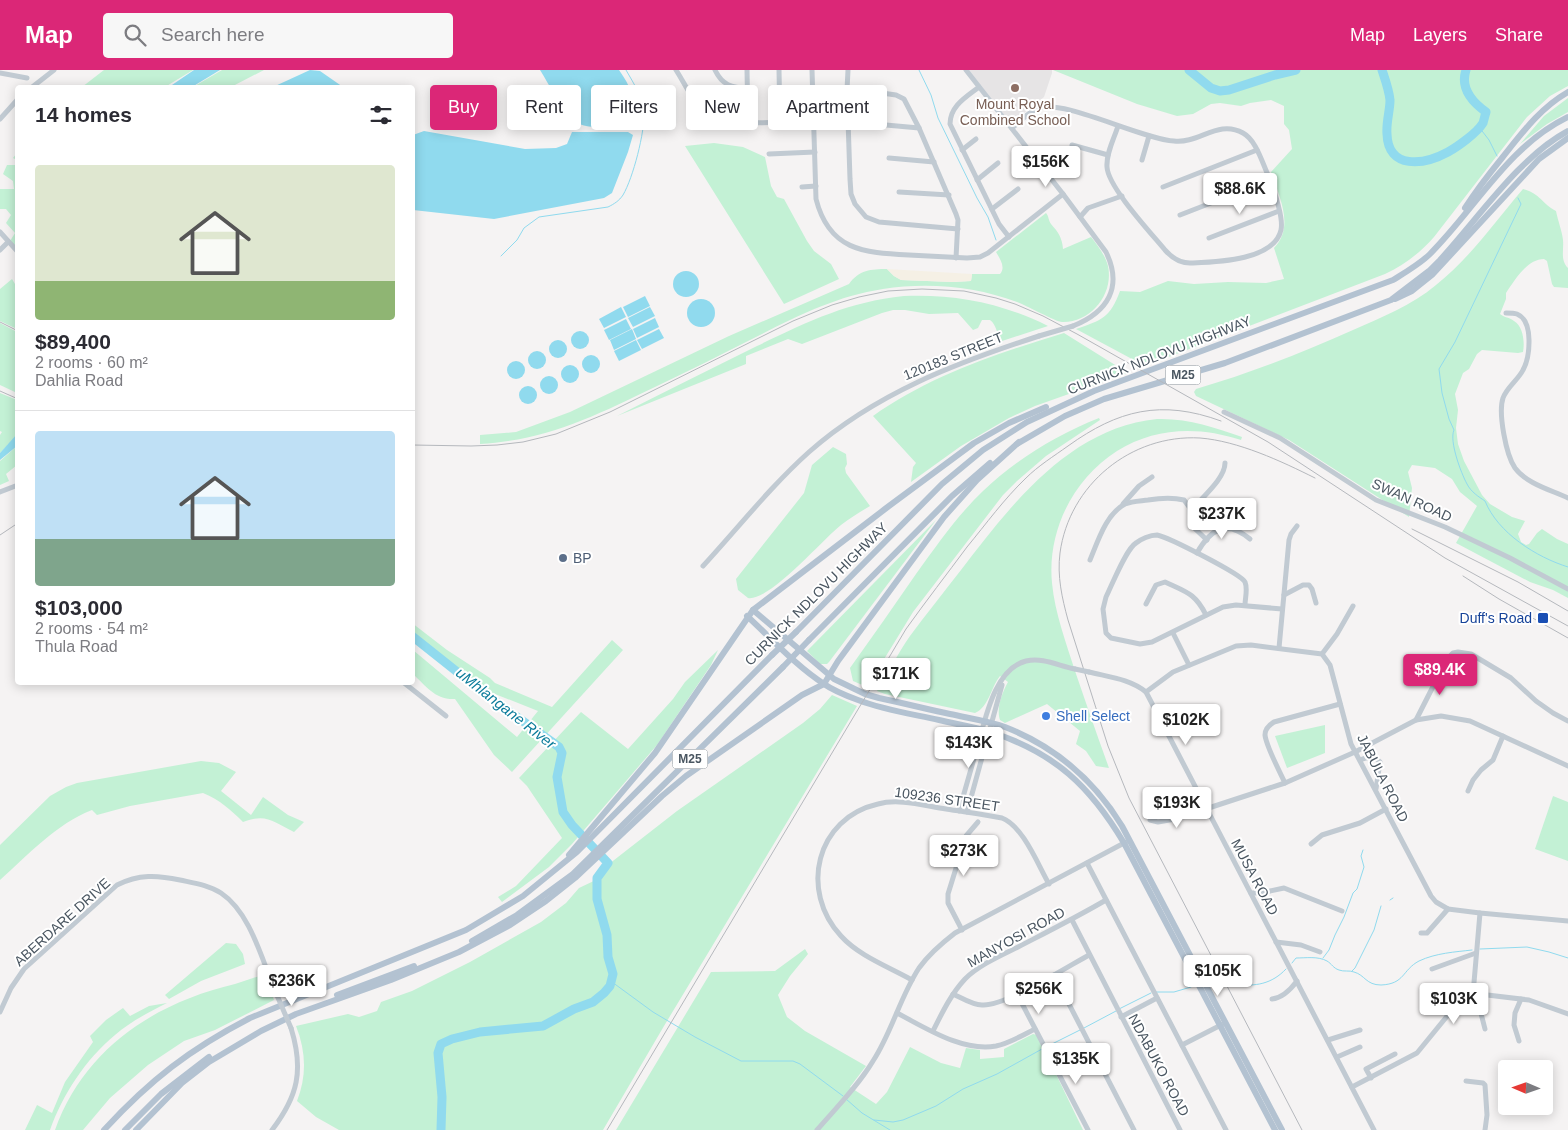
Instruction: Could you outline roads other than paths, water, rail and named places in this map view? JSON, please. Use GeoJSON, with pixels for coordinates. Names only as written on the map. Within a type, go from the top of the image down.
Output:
{"type":"FeatureCollection","features":[{"type":"Feature","properties":{"kind":"main road"},"geometry":{"type":"LineString","coordinates":[[1453,228],[1475,193],[1522,133],[1546,107],[1568,92]]}},
{"type":"Feature","properties":{"kind":"main road","name":"CURNICK NDLOVU HIGHWAY"},"geometry":{"type":"LineString","coordinates":[[576,850],[655,775],[942,484],[969,460],[1026,422],[1094,391],[1393,280],[1430,254],[1523,148],[1550,128],[1568,118]]}},
{"type":"Feature","properties":{"kind":"main road","name":"CURNICK NDLOVU HIGHWAY"},"geometry":{"type":"LineString","coordinates":[[125,1130],[161,1094],[188,1071],[244,1035],[278,1018],[424,962],[476,939],[517,916],[574,876],[952,496],[983,468],[1019,442],[1065,416],[1104,399],[1225,363],[1391,300],[1429,271],[1440,260],[1531,157],[1552,140],[1568,131]]}},
{"type":"Feature","properties":{"kind":"main road"},"geometry":{"type":"LineString","coordinates":[[1391,300],[1402,296],[1432,275],[1539,159],[1568,138]]}},
{"type":"Feature","properties":{"kind":"main road"},"geometry":{"type":"LineString","coordinates":[[104,1130],[157,1078],[194,1050],[217,1036],[250,1018],[466,930],[517,900],[562,864],[576,850],[656,752],[747,616],[753,610],[974,443],[1008,423],[1094,391]]}},
{"type":"Feature","properties":{"kind":"main road"},"geometry":{"type":"LineString","coordinates":[[599,852],[686,776],[802,695],[824,684],[844,653],[944,517],[977,480],[1019,442]]}},
{"type":"Feature","properties":{"kind":"main road"},"geometry":{"type":"LineString","coordinates":[[753,610],[830,676],[855,690],[879,698],[992,723],[1042,745],[1082,774],[1113,811],[1127,841],[1282,1130]]}},
{"type":"Feature","properties":{"kind":"main road"},"geometry":{"type":"LineString","coordinates":[[747,616],[801,666],[824,684],[857,700],[880,708],[990,732],[1028,747],[1067,772],[1087,790],[1127,841]]}},
{"type":"Feature","properties":{"kind":"main road"},"geometry":{"type":"LineString","coordinates":[[136,1130],[182,1084],[209,1062],[231,1048],[296,1014],[426,966],[490,937],[546,901],[574,876]]}},
{"type":"Feature","properties":{"kind":"main road"},"geometry":{"type":"LineString","coordinates":[[1224,1024],[1275,1130]]}},
{"type":"Feature","properties":{"kind":"street"},"geometry":{"type":"LineString","coordinates":[[35,85],[54,70]]}},
{"type":"Feature","properties":{"kind":"street"},"geometry":{"type":"LineString","coordinates":[[676,70],[686,86]]}},
{"type":"Feature","properties":{"kind":"street"},"geometry":{"type":"LineString","coordinates":[[716,70],[721,80],[727,85]]}},
{"type":"Feature","properties":{"kind":"street"},"geometry":{"type":"LineString","coordinates":[[747,70],[747,85]]}},
{"type":"Feature","properties":{"kind":"street"},"geometry":{"type":"LineString","coordinates":[[779,70],[779,85]]}},
{"type":"Feature","properties":{"kind":"street"},"geometry":{"type":"LineString","coordinates":[[812,70],[813,85]]}},
{"type":"Feature","properties":{"kind":"street"},"geometry":{"type":"LineString","coordinates":[[846,85],[848,70]]}},
{"type":"Feature","properties":{"kind":"street"},"geometry":{"type":"LineString","coordinates":[[966,70],[1080,217],[1088,208],[1122,196]]}},
{"type":"Feature","properties":{"kind":"street"},"geometry":{"type":"LineString","coordinates":[[1,73],[27,78]]}},
{"type":"Feature","properties":{"kind":"street"},"geometry":{"type":"LineString","coordinates":[[979,87],[956,106],[950,118],[950,124],[999,224],[1010,237]]}},
{"type":"Feature","properties":{"kind":"street"},"geometry":{"type":"LineString","coordinates":[[887,94],[896,95],[904,99],[949,195],[956,214],[958,229],[956,258]]}},
{"type":"Feature","properties":{"kind":"street"},"geometry":{"type":"LineString","coordinates":[[0,119],[15,102]]}},
{"type":"Feature","properties":{"kind":"street"},"geometry":{"type":"LineString","coordinates":[[1012,128],[1036,109],[1050,106],[1067,109],[1149,136],[1180,141],[1219,129],[1231,128],[1246,134],[1257,150],[1270,180],[1279,211],[1281,226],[1279,236],[1272,245],[1265,249],[1235,261],[1184,263],[1168,255],[1122,196],[1108,174],[1108,155],[1118,126]]}},
{"type":"Feature","properties":{"kind":"street"},"geometry":{"type":"LineString","coordinates":[[887,125],[919,128]]}},
{"type":"Feature","properties":{"kind":"street"},"geometry":{"type":"LineString","coordinates":[[815,130],[816,199],[822,217],[831,232],[846,244],[862,251],[973,259],[984,256],[1063,194]]}},
{"type":"Feature","properties":{"kind":"street"},"geometry":{"type":"LineString","coordinates":[[848,130],[851,194],[855,204],[862,213],[879,222],[958,229]]}},
{"type":"Feature","properties":{"kind":"street"},"geometry":{"type":"LineString","coordinates":[[1142,160],[1149,136]]}},
{"type":"Feature","properties":{"kind":"street"},"geometry":{"type":"LineString","coordinates":[[962,150],[976,139]]}},
{"type":"Feature","properties":{"kind":"street"},"geometry":{"type":"LineString","coordinates":[[1072,145],[1108,155]]}},
{"type":"Feature","properties":{"kind":"street"},"geometry":{"type":"LineString","coordinates":[[1163,187],[1257,150]]}},
{"type":"Feature","properties":{"kind":"street"},"geometry":{"type":"LineString","coordinates":[[769,154],[816,152]]}},
{"type":"Feature","properties":{"kind":"street"},"geometry":{"type":"LineString","coordinates":[[889,158],[934,162]]}},
{"type":"Feature","properties":{"kind":"street"},"geometry":{"type":"LineString","coordinates":[[977,180],[998,163]]}},
{"type":"Feature","properties":{"kind":"street"},"geometry":{"type":"LineString","coordinates":[[1180,215],[1270,180]]}},
{"type":"Feature","properties":{"kind":"street"},"geometry":{"type":"LineString","coordinates":[[802,188],[816,186]]}},
{"type":"Feature","properties":{"kind":"street"},"geometry":{"type":"LineString","coordinates":[[992,210],[1018,189]]}},
{"type":"Feature","properties":{"kind":"street"},"geometry":{"type":"LineString","coordinates":[[899,192],[949,195]]}},
{"type":"Feature","properties":{"kind":"street"},"geometry":{"type":"LineString","coordinates":[[1209,238],[1279,211]]}},
{"type":"Feature","properties":{"kind":"street","name":"120183 STREET"},"geometry":{"type":"LineString","coordinates":[[703,566],[790,470],[810,451],[854,418],[905,387],[934,373],[986,353],[1073,326],[1095,314],[1108,299],[1111,292],[1113,285],[1112,267],[1106,252],[1080,217]]}},
{"type":"Feature","properties":{"kind":"street"},"geometry":{"type":"LineString","coordinates":[[0,232],[15,249]]}},
{"type":"Feature","properties":{"kind":"street"},"geometry":{"type":"LineString","coordinates":[[0,250],[8,242]]}},
{"type":"Feature","properties":{"kind":"street"},"geometry":{"type":"LineString","coordinates":[[1506,314],[1519,314],[1525,320],[1529,340],[1529,352],[1523,371],[1507,390],[1503,398],[1502,412],[1506,445],[1510,459],[1515,468],[1528,480],[1568,498]]}},
{"type":"Feature","properties":{"kind":"street","name":"SWAN ROAD"},"geometry":{"type":"LineString","coordinates":[[1224,412],[1286,442],[1376,500],[1445,527],[1510,558],[1568,589]]}},
{"type":"Feature","properties":{"kind":"street"},"geometry":{"type":"LineString","coordinates":[[1191,511],[1220,478],[1224,471],[1225,463]]}},
{"type":"Feature","properties":{"kind":"street"},"geometry":{"type":"LineString","coordinates":[[1090,560],[1105,526],[1139,486],[1152,477]]}},
{"type":"Feature","properties":{"kind":"street"},"geometry":{"type":"LineString","coordinates":[[0,492],[15,486]]}},
{"type":"Feature","properties":{"kind":"street"},"geometry":{"type":"LineString","coordinates":[[1122,506],[1134,502],[1176,498],[1186,502],[1191,511],[1191,525],[1207,540]]}},
{"type":"Feature","properties":{"kind":"street"},"geometry":{"type":"LineString","coordinates":[[1279,648],[1289,540],[1297,526]]}},
{"type":"Feature","properties":{"kind":"street"},"geometry":{"type":"LineString","coordinates":[[1197,553],[1207,540],[1219,530],[1227,528],[1244,534],[1250,539]]}},
{"type":"Feature","properties":{"kind":"street"},"geometry":{"type":"LineString","coordinates":[[1245,605],[1246,588],[1243,579],[1197,553],[1157,535],[1137,542],[1130,548],[1104,602],[1105,629],[1111,638],[1148,644],[1223,607],[1245,605],[1282,609]]}},
{"type":"Feature","properties":{"kind":"street"},"geometry":{"type":"LineString","coordinates":[[1146,604],[1156,585],[1165,582],[1193,596],[1199,602],[1206,615]]}},
{"type":"Feature","properties":{"kind":"street"},"geometry":{"type":"LineString","coordinates":[[1284,595],[1303,585],[1309,585],[1316,603]]}},
{"type":"Feature","properties":{"kind":"street"},"geometry":{"type":"LineString","coordinates":[[959,811],[991,700],[1003,678],[1017,665],[1041,660],[1126,681],[1141,687],[1146,692],[1168,675],[1236,646],[1251,644],[1322,654],[1337,634],[1352,606]]}},
{"type":"Feature","properties":{"kind":"street"},"geometry":{"type":"LineString","coordinates":[[1173,633],[1189,665]]}},
{"type":"Feature","properties":{"kind":"street"},"geometry":{"type":"LineString","coordinates":[[1416,720],[1447,659],[1458,652],[1471,654],[1511,678],[1536,701],[1568,721]]}},
{"type":"Feature","properties":{"kind":"street","name":"JABULA ROAD"},"geometry":{"type":"LineString","coordinates":[[1322,654],[1330,665],[1347,731],[1355,752],[1431,896],[1436,902],[1448,909]]}},
{"type":"Feature","properties":{"kind":"street"},"geometry":{"type":"LineString","coordinates":[[967,812],[1003,678]]}},
{"type":"Feature","properties":{"kind":"street"},"geometry":{"type":"LineString","coordinates":[[407,685],[446,716]]}},
{"type":"Feature","properties":{"kind":"street","name":"MUSA ROAD"},"geometry":{"type":"LineString","coordinates":[[1146,692],[1374,1130]]}},
{"type":"Feature","properties":{"kind":"street"},"geometry":{"type":"LineString","coordinates":[[1285,784],[1268,744],[1265,735],[1266,729],[1274,722],[1340,704]]}},
{"type":"Feature","properties":{"kind":"street"},"geometry":{"type":"LineString","coordinates":[[1150,820],[1165,822],[1285,784],[1355,752],[1416,720],[1441,716],[1470,721],[1568,766]]}},
{"type":"Feature","properties":{"kind":"street"},"geometry":{"type":"LineString","coordinates":[[1468,791],[1473,780],[1481,770],[1493,760],[1503,736]]}},
{"type":"Feature","properties":{"kind":"street"},"geometry":{"type":"LineString","coordinates":[[1360,760],[1367,757],[1374,758],[1380,762],[1376,790]]}},
{"type":"Feature","properties":{"kind":"street","name":"109236 STREET"},"geometry":{"type":"LineString","coordinates":[[912,980],[847,943],[825,914],[820,899],[817,875],[821,856],[835,830],[853,814],[865,808],[891,802],[995,816],[1008,820],[1025,841],[1049,884]]}},
{"type":"Feature","properties":{"kind":"street"},"geometry":{"type":"LineString","coordinates":[[1311,844],[1322,835],[1360,823],[1386,809]]}},
{"type":"Feature","properties":{"kind":"street"},"geometry":{"type":"LineString","coordinates":[[962,930],[948,903],[948,894],[966,836],[978,822]]}},
{"type":"Feature","properties":{"kind":"street"},"geometry":{"type":"LineString","coordinates":[[817,1130],[843,1101],[875,1060],[912,980],[920,967],[937,948],[962,930],[1088,864],[1127,841]]}},
{"type":"Feature","properties":{"kind":"street"},"geometry":{"type":"LineString","coordinates":[[1088,864],[1226,1130]]}},
{"type":"Feature","properties":{"kind":"street","name":"ABERDARE DRIVE"},"geometry":{"type":"LineString","coordinates":[[0,1012],[10,988],[24,969],[117,886],[126,881],[144,876],[164,877],[208,887],[220,892],[243,916],[247,923],[291,1028],[298,1055],[298,1076],[287,1108],[272,1130]]}},
{"type":"Feature","properties":{"kind":"street"},"geometry":{"type":"LineString","coordinates":[[1251,893],[1284,888],[1342,911]]}},
{"type":"Feature","properties":{"kind":"street","name":"MANYOSI ROAD"},"geometry":{"type":"LineString","coordinates":[[933,1031],[953,994],[965,979],[977,969],[1072,920],[1106,900]]}},
{"type":"Feature","properties":{"kind":"street"},"geometry":{"type":"LineString","coordinates":[[1422,933],[1428,932],[1448,909],[1568,921]]}},
{"type":"Feature","properties":{"kind":"street"},"geometry":{"type":"LineString","coordinates":[[1480,913],[1472,995],[1485,1029]]}},
{"type":"Feature","properties":{"kind":"street","name":"NDABUKO ROAD"},"geometry":{"type":"LineString","coordinates":[[1072,920],[1157,1082],[1178,1129]]}},
{"type":"Feature","properties":{"kind":"street"},"geometry":{"type":"LineString","coordinates":[[1276,942],[1301,945],[1320,952]]}},
{"type":"Feature","properties":{"kind":"street"},"geometry":{"type":"LineString","coordinates":[[1432,970],[1476,953]]}},
{"type":"Feature","properties":{"kind":"street"},"geometry":{"type":"LineString","coordinates":[[953,994],[969,1002],[981,1005],[995,1004],[1018,994],[1089,955]]}},
{"type":"Feature","properties":{"kind":"street"},"geometry":{"type":"LineString","coordinates":[[1054,975],[1134,1130]]}},
{"type":"Feature","properties":{"kind":"street"},"geometry":{"type":"LineString","coordinates":[[1272,999],[1280,997],[1290,990],[1297,981]]}},
{"type":"Feature","properties":{"kind":"street"},"geometry":{"type":"LineString","coordinates":[[1432,1009],[1442,993],[1448,990],[1455,990],[1472,995],[1529,1000],[1568,1014]]}},
{"type":"Feature","properties":{"kind":"street"},"geometry":{"type":"LineString","coordinates":[[1018,994],[1088,1130]]}},
{"type":"Feature","properties":{"kind":"street"},"geometry":{"type":"LineString","coordinates":[[1119,1012],[1155,994]]}},
{"type":"Feature","properties":{"kind":"street"},"geometry":{"type":"LineString","coordinates":[[1352,1087],[1417,1053],[1457,1004],[1472,995]]}},
{"type":"Feature","properties":{"kind":"street"},"geometry":{"type":"LineString","coordinates":[[1519,1041],[1514,1024],[1515,1012],[1521,999]]}},
{"type":"Feature","properties":{"kind":"street"},"geometry":{"type":"LineString","coordinates":[[897,1013],[960,1043],[996,1046],[1014,1040],[1036,1029]]}},
{"type":"Feature","properties":{"kind":"street"},"geometry":{"type":"LineString","coordinates":[[1182,1045],[1224,1024]]}},
{"type":"Feature","properties":{"kind":"street"},"geometry":{"type":"LineString","coordinates":[[1328,1040],[1360,1030]]}},
{"type":"Feature","properties":{"kind":"street"},"geometry":{"type":"LineString","coordinates":[[1337,1057],[1360,1047]]}},
{"type":"Feature","properties":{"kind":"street"},"geometry":{"type":"LineString","coordinates":[[1371,1078],[1366,1069],[1395,1054]]}},
{"type":"Feature","properties":{"kind":"street"},"geometry":{"type":"LineString","coordinates":[[1466,1081],[1483,1083],[1485,1085],[1485,1130]]}},
{"type":"Feature","properties":{"kind":"water"},"geometry":{"type":"Polygon","coordinates":[[[194,70],[220,70],[195,85],[172,85],[194,70]]]}},
{"type":"Feature","properties":{"kind":"water"},"geometry":{"type":"Polygon","coordinates":[[[310,70],[320,71],[340,85],[277,85],[310,70]]]}},
{"type":"Feature","properties":{"kind":"water"},"geometry":{"type":"Polygon","coordinates":[[[540,70],[619,70],[628,85],[591,85],[591,127],[581,125],[581,85],[549,85],[540,70]]]}},
{"type":"Feature","properties":{"kind":"water"},"geometry":{"type":"Polygon","coordinates":[[[424,131],[525,149],[556,148],[567,144],[572,132],[628,132],[633,135],[612,193],[604,198],[494,219],[415,210],[415,134],[424,131]]]}},
{"type":"Feature","properties":{"kind":"water"},"geometry":{"type":"Polygon","coordinates":[[[686,271],[696,274],[699,284],[696,294],[686,297],[676,294],[673,284],[676,274],[686,271]]]}},
{"type":"Feature","properties":{"kind":"water"},"geometry":{"type":"Polygon","coordinates":[[[645,296],[650,306],[628,317],[623,307],[645,296]]]}},
{"type":"Feature","properties":{"kind":"water"},"geometry":{"type":"Polygon","coordinates":[[[701,299],[711,303],[715,313],[711,323],[701,327],[691,323],[687,313],[691,303],[701,299]]]}},
{"type":"Feature","properties":{"kind":"water"},"geometry":{"type":"Polygon","coordinates":[[[621,307],[626,317],[604,328],[599,319],[621,307]]]}},
{"type":"Feature","properties":{"kind":"water"},"geometry":{"type":"Polygon","coordinates":[[[650,307],[655,316],[633,327],[628,318],[650,307]]]}},
{"type":"Feature","properties":{"kind":"water"},"geometry":{"type":"Polygon","coordinates":[[[655,318],[659,327],[637,338],[633,329],[655,318]]]}},
{"type":"Feature","properties":{"kind":"water"},"geometry":{"type":"Polygon","coordinates":[[[626,319],[631,329],[609,340],[604,330],[626,319]]]}},
{"type":"Feature","properties":{"kind":"water"},"geometry":{"type":"Polygon","coordinates":[[[632,329],[636,339],[614,350],[610,340],[632,329]]]}},
{"type":"Feature","properties":{"kind":"water"},"geometry":{"type":"Polygon","coordinates":[[[659,329],[664,338],[642,349],[637,340],[659,329]]]}},
{"type":"Feature","properties":{"kind":"water"},"geometry":{"type":"Polygon","coordinates":[[[576,331],[584,331],[589,336],[587,347],[576,349],[571,344],[571,336],[576,331]]]}},
{"type":"Feature","properties":{"kind":"water"},"geometry":{"type":"Polygon","coordinates":[[[554,340],[562,340],[567,345],[565,356],[554,358],[549,353],[549,345],[554,340]]]}},
{"type":"Feature","properties":{"kind":"water"},"geometry":{"type":"Polygon","coordinates":[[[636,340],[641,350],[619,361],[614,351],[636,340]]]}},
{"type":"Feature","properties":{"kind":"water"},"geometry":{"type":"Polygon","coordinates":[[[533,351],[541,351],[546,356],[544,367],[533,369],[528,364],[528,356],[533,351]]]}},
{"type":"Feature","properties":{"kind":"water"},"geometry":{"type":"Polygon","coordinates":[[[587,355],[595,355],[600,360],[598,371],[587,373],[582,368],[582,360],[587,355]]]}},
{"type":"Feature","properties":{"kind":"water"},"geometry":{"type":"Polygon","coordinates":[[[512,361],[520,361],[525,366],[523,377],[512,379],[507,374],[507,366],[512,361]]]}},
{"type":"Feature","properties":{"kind":"water"},"geometry":{"type":"Polygon","coordinates":[[[566,365],[574,365],[579,370],[577,381],[566,383],[561,378],[561,370],[566,365]]]}},
{"type":"Feature","properties":{"kind":"water"},"geometry":{"type":"Polygon","coordinates":[[[545,376],[553,376],[558,381],[556,392],[545,394],[540,389],[540,381],[545,376]]]}},
{"type":"Feature","properties":{"kind":"water"},"geometry":{"type":"Polygon","coordinates":[[[524,386],[532,386],[537,391],[535,402],[524,404],[519,399],[519,391],[524,386]]]}},
{"type":"Feature","properties":{"kind":"water"},"geometry":{"type":"Polygon","coordinates":[[[15,436],[15,448],[0,460],[0,453],[15,436]]]}},
{"type":"Feature","properties":{"kind":"waterway"},"geometry":{"type":"LineString","coordinates":[[501,256],[517,240],[524,228],[539,217],[608,207],[623,195],[634,167],[644,121],[641,101],[626,70]]}},
{"type":"Feature","properties":{"kind":"waterway"},"geometry":{"type":"LineString","coordinates":[[919,70],[931,95],[938,118],[988,217],[996,240]]}},
{"type":"Feature","properties":{"kind":"waterway","name":"uMhlangane River"},"geometry":{"type":"LineString","coordinates":[[1189,70],[1211,88],[1220,91],[1296,70]]}},
{"type":"Feature","properties":{"kind":"waterway","name":"uMhlangane River"},"geometry":{"type":"LineString","coordinates":[[1382,70],[1390,100],[1387,130],[1389,146],[1400,159],[1418,162],[1452,150],[1472,135],[1483,123],[1486,112],[1468,94],[1465,83],[1466,70]]}},
{"type":"Feature","properties":{"kind":"waterway"},"geometry":{"type":"LineString","coordinates":[[1479,127],[1489,140],[1497,156]]}},
{"type":"Feature","properties":{"kind":"waterway"},"geometry":{"type":"LineString","coordinates":[[1518,198],[1521,204],[1455,342],[1439,369],[1442,393],[1454,430],[1453,442],[1456,457],[1469,487],[1485,501],[1499,523],[1519,542],[1543,557],[1568,567]]}},
{"type":"Feature","properties":{"kind":"waterway","name":"uMhlangane River"},"geometry":{"type":"LineString","coordinates":[[415,638],[485,694],[559,747],[562,753],[557,777],[563,812],[572,825],[608,863],[597,878],[597,899],[607,935],[608,957],[613,974],[610,986],[593,1002],[574,1009],[543,1026],[480,1032],[452,1039],[441,1044],[438,1053],[442,1097],[441,1130]]}},
{"type":"Feature","properties":{"kind":"waterway"},"geometry":{"type":"LineString","coordinates":[[1323,958],[1329,950],[1353,893],[1357,889],[1364,867],[1361,856],[1363,850]]}},
{"type":"Feature","properties":{"kind":"waterway"},"geometry":{"type":"LineString","coordinates":[[1352,971],[1374,930],[1381,906]]}},
{"type":"Feature","properties":{"kind":"waterway"},"geometry":{"type":"LineString","coordinates":[[1480,949],[1527,947],[1568,958]]}},
{"type":"Feature","properties":{"kind":"waterway"},"geometry":{"type":"LineString","coordinates":[[1292,963],[1296,958],[1320,958],[1341,971],[1354,972],[1369,982],[1381,985],[1395,982],[1413,965],[1425,958],[1445,953],[1472,950]]}},
{"type":"Feature","properties":{"kind":"waterway"},"geometry":{"type":"LineString","coordinates":[[1236,984],[1256,985],[1263,983],[1275,978],[1286,969]]}},
{"type":"Feature","properties":{"kind":"waterway"},"geometry":{"type":"LineString","coordinates":[[613,974],[612,982],[653,1012],[695,1037],[741,1061],[793,1061],[800,1064],[843,1096]]}},
{"type":"Feature","properties":{"kind":"waterway"},"geometry":{"type":"LineString","coordinates":[[1155,992],[1174,992],[1191,987]]}},
{"type":"Feature","properties":{"kind":"waterway"},"geometry":{"type":"LineString","coordinates":[[1119,1009],[1151,993]]}},
{"type":"Feature","properties":{"kind":"waterway"},"geometry":{"type":"LineString","coordinates":[[1084,1028],[1116,1011]]}},
{"type":"Feature","properties":{"kind":"waterway"},"geometry":{"type":"LineString","coordinates":[[1046,1047],[1080,1030]]}},
{"type":"Feature","properties":{"kind":"waterway"},"geometry":{"type":"LineString","coordinates":[[874,1120],[893,1122],[903,1120],[936,1106],[963,1089],[997,1074],[1042,1049]]}},
{"type":"Feature","properties":{"kind":"waterway"},"geometry":{"type":"LineString","coordinates":[[846,1099],[862,1113],[890,1130]]}},
{"type":"Feature","properties":{"kind":"railway"},"geometry":{"type":"LineString","coordinates":[[415,445],[497,445],[523,442],[556,434],[610,412],[793,321],[832,305],[888,291],[922,289],[964,291],[1015,304],[1077,334],[1268,442],[1445,558],[1568,626]]}},
{"type":"Feature","properties":{"kind":"railway"},"geometry":{"type":"LineString","coordinates":[[0,322],[15,330]]}},
{"type":"Feature","properties":{"kind":"railway"},"geometry":{"type":"LineString","coordinates":[[0,391],[15,398]]}},
{"type":"Feature","properties":{"kind":"railway"},"geometry":{"type":"LineString","coordinates":[[607,1130],[906,629],[967,547],[1003,503],[1026,478],[1046,461],[1086,434],[1123,416],[1159,410],[1179,411],[1199,414],[1221,421]]}},
{"type":"Feature","properties":{"kind":"railway"},"geometry":{"type":"LineString","coordinates":[[1302,1130],[1129,798],[1108,746],[1068,620],[1061,587],[1059,562],[1066,528],[1076,506],[1090,486],[1108,468],[1128,455],[1150,445],[1175,439],[1200,438],[1214,440],[1244,447],[1315,478]]}},
{"type":"Feature","properties":{"kind":"railway"},"geometry":{"type":"LineString","coordinates":[[0,535],[15,525]]}},
{"type":"Feature","properties":{"kind":"railway"},"geometry":{"type":"LineString","coordinates":[[1412,529],[1518,582],[1568,611]]}},
{"type":"Feature","properties":{"kind":"railway"},"geometry":{"type":"LineString","coordinates":[[1463,576],[1499,599],[1568,638]]}},
{"type":"Feature","properties":{"kind":"place","name":"Mount Royal Combined School"},"geometry":{"type":"Point","coordinates":[1015,88]}},
{"type":"Feature","properties":{"kind":"place","name":"BP"},"geometry":{"type":"Point","coordinates":[563,558]}},
{"type":"Feature","properties":{"kind":"place","name":"Duff's Road"},"geometry":{"type":"Point","coordinates":[1543,618]}},
{"type":"Feature","properties":{"kind":"place","name":"Shell Select"},"geometry":{"type":"Point","coordinates":[1046,716]}}]}
